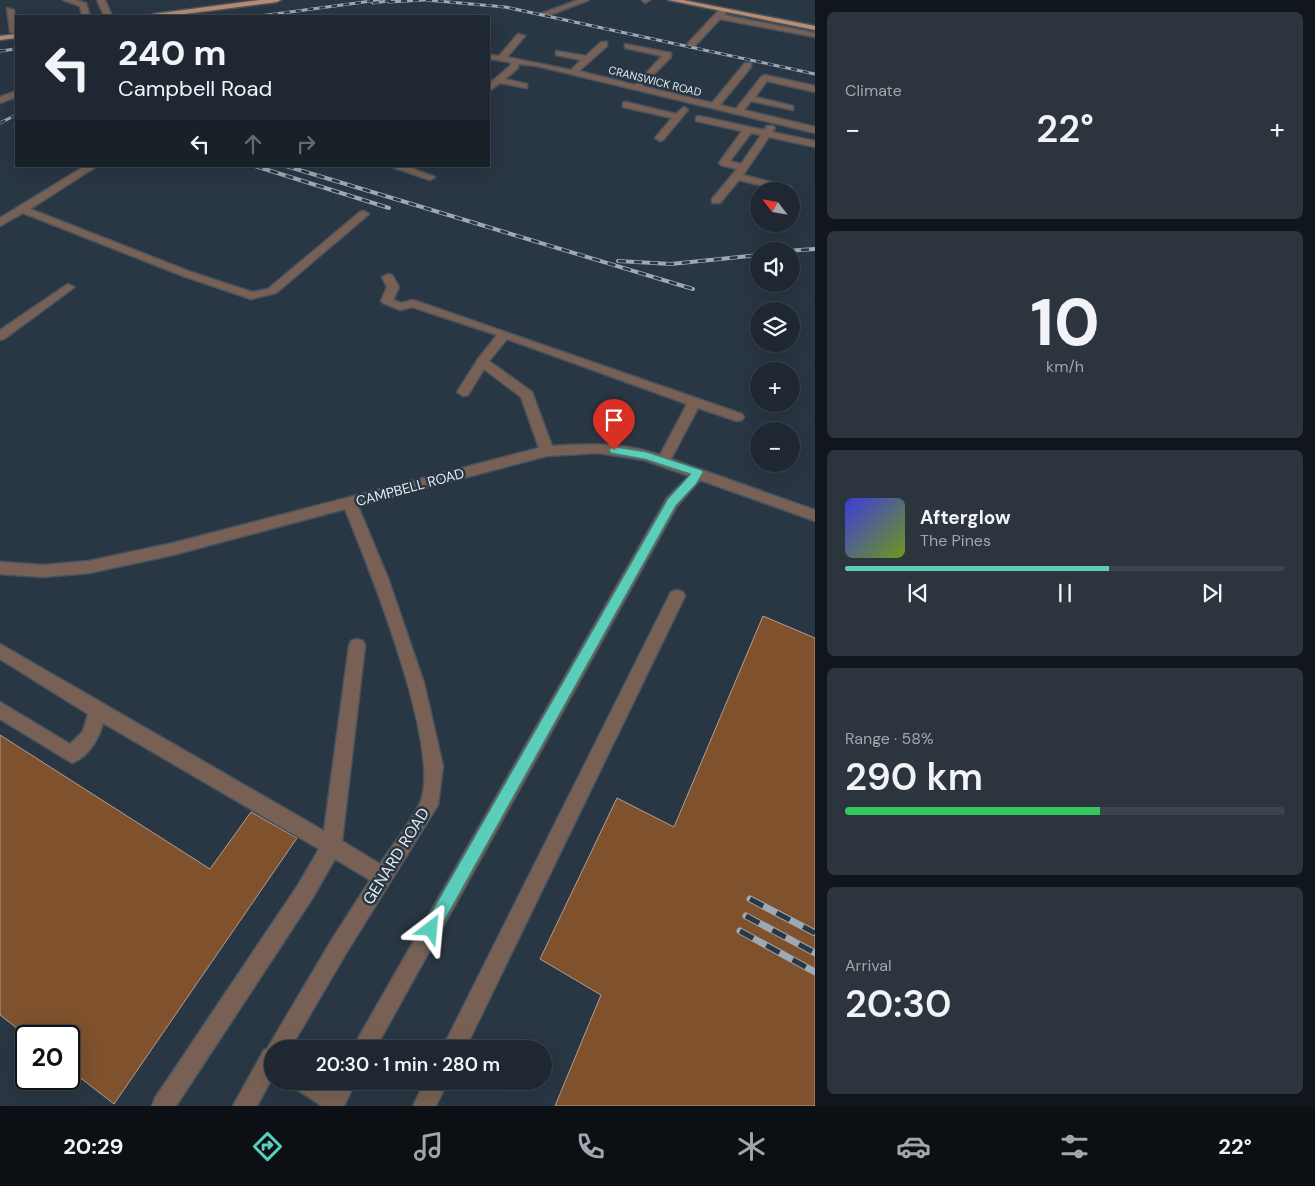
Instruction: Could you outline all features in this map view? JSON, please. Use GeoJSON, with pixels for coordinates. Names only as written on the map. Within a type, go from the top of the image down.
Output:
{"type":"FeatureCollection","features":[{"type":"Feature","properties":{"kind":"main road"},"geometry":{"type":"LineString","coordinates":[[161,15],[277,0]]}},
{"type":"Feature","properties":{"kind":"main road"},"geometry":{"type":"LineString","coordinates":[[672,0],[721,13],[815,28]]}},
{"type":"Feature","properties":{"kind":"main road"},"geometry":{"type":"LineString","coordinates":[[713,0],[815,20]]}},
{"type":"Feature","properties":{"kind":"main road"},"geometry":{"type":"LineString","coordinates":[[791,23],[797,16]]}},
{"type":"Feature","properties":{"kind":"main road"},"geometry":{"type":"LineString","coordinates":[[0,33],[15,33]]}},
{"type":"Feature","properties":{"kind":"main road"},"geometry":{"type":"LineString","coordinates":[[0,38],[15,33]]}},
{"type":"Feature","properties":{"kind":"street"},"geometry":{"type":"LineString","coordinates":[[67,0],[83,5],[86,15]]}},
{"type":"Feature","properties":{"kind":"street"},"geometry":{"type":"LineString","coordinates":[[101,0],[108,15]]}},
{"type":"Feature","properties":{"kind":"street"},"geometry":{"type":"LineString","coordinates":[[544,14],[585,0]]}},
{"type":"Feature","properties":{"kind":"street"},"geometry":{"type":"LineString","coordinates":[[10,10],[15,29]]}},
{"type":"Feature","properties":{"kind":"street"},"geometry":{"type":"LineString","coordinates":[[691,45],[721,13],[815,35]]}},
{"type":"Feature","properties":{"kind":"street"},"geometry":{"type":"LineString","coordinates":[[502,59],[521,36]]}},
{"type":"Feature","properties":{"kind":"street"},"geometry":{"type":"LineString","coordinates":[[573,72],[604,44]]}},
{"type":"Feature","properties":{"kind":"street"},"geometry":{"type":"LineString","coordinates":[[628,46],[668,55],[636,88]]}},
{"type":"Feature","properties":{"kind":"street"},"geometry":{"type":"LineString","coordinates":[[559,53],[587,60]]}},
{"type":"Feature","properties":{"kind":"street","name":"CRANSWICK ROAD"},"geometry":{"type":"LineString","coordinates":[[490,57],[573,72],[815,130]]}},
{"type":"Feature","properties":{"kind":"street"},"geometry":{"type":"LineString","coordinates":[[490,87],[515,66],[512,60]]}},
{"type":"Feature","properties":{"kind":"street"},"geometry":{"type":"LineString","coordinates":[[713,107],[748,65]]}},
{"type":"Feature","properties":{"kind":"street"},"geometry":{"type":"LineString","coordinates":[[490,73],[506,74]]}},
{"type":"Feature","properties":{"kind":"street"},"geometry":{"type":"LineString","coordinates":[[738,112],[765,78],[815,89]]}},
{"type":"Feature","properties":{"kind":"street"},"geometry":{"type":"LineString","coordinates":[[498,80],[524,86]]}},
{"type":"Feature","properties":{"kind":"street"},"geometry":{"type":"LineString","coordinates":[[0,100],[15,94]]}},
{"type":"Feature","properties":{"kind":"street"},"geometry":{"type":"LineString","coordinates":[[748,98],[790,108]]}},
{"type":"Feature","properties":{"kind":"street"},"geometry":{"type":"LineString","coordinates":[[660,138],[690,101]]}},
{"type":"Feature","properties":{"kind":"street"},"geometry":{"type":"LineString","coordinates":[[626,105],[678,117]]}},
{"type":"Feature","properties":{"kind":"street"},"geometry":{"type":"LineString","coordinates":[[699,119],[815,144]]}},
{"type":"Feature","properties":{"kind":"street"},"geometry":{"type":"LineString","coordinates":[[716,201],[737,176],[775,121]]}},
{"type":"Feature","properties":{"kind":"street"},"geometry":{"type":"LineString","coordinates":[[743,167],[724,162],[748,130]]}},
{"type":"Feature","properties":{"kind":"street"},"geometry":{"type":"LineString","coordinates":[[0,223],[90,167]]}},
{"type":"Feature","properties":{"kind":"street"},"geometry":{"type":"LineString","coordinates":[[397,167],[430,177]]}},
{"type":"Feature","properties":{"kind":"street"},"geometry":{"type":"LineString","coordinates":[[737,176],[760,182]]}},
{"type":"Feature","properties":{"kind":"street"},"geometry":{"type":"LineString","coordinates":[[22,209],[187,274],[251,296],[272,291],[364,214]]}},
{"type":"Feature","properties":{"kind":"street"},"geometry":{"type":"LineString","coordinates":[[388,277],[393,288],[387,301],[400,307],[412,304],[505,334],[737,417]]}},
{"type":"Feature","properties":{"kind":"street"},"geometry":{"type":"LineString","coordinates":[[0,336],[68,287]]}},
{"type":"Feature","properties":{"kind":"street"},"geometry":{"type":"LineString","coordinates":[[463,392],[482,362],[505,334]]}},
{"type":"Feature","properties":{"kind":"street"},"geometry":{"type":"LineString","coordinates":[[482,362],[527,395],[547,451]]}},
{"type":"Feature","properties":{"kind":"street"},"geometry":{"type":"LineString","coordinates":[[664,460],[694,402]]}},
{"type":"Feature","properties":{"kind":"street","name":"CAMPBELL ROAD"},"geometry":{"type":"LineString","coordinates":[[0,568],[43,571],[89,567],[174,549],[547,451],[598,448],[646,455],[698,472],[815,516]]}},
{"type":"Feature","properties":{"kind":"street"},"geometry":{"type":"LineString","coordinates":[[368,1040],[672,502],[692,482],[698,472]]}},
{"type":"Feature","properties":{"kind":"street","name":"GENARD ROAD"},"geometry":{"type":"LineString","coordinates":[[283,1040],[338,948],[429,805],[434,766],[416,683],[380,578],[350,504]]}},
{"type":"Feature","properties":{"kind":"street"},"geometry":{"type":"LineString","coordinates":[[457,1040],[677,596]]}},
{"type":"Feature","properties":{"kind":"street"},"geometry":{"type":"LineString","coordinates":[[163,1106],[305,892],[332,846],[357,646]]}},
{"type":"Feature","properties":{"kind":"street"},"geometry":{"type":"LineString","coordinates":[[0,650],[98,711],[384,877]]}},
{"type":"Feature","properties":{"kind":"street"},"geometry":{"type":"LineString","coordinates":[[0,710],[72,755],[91,735],[98,711]]}},
{"type":"Feature","properties":{"kind":"street"},"geometry":{"type":"LineString","coordinates":[[244,1106],[264,1072]]}},
{"type":"Feature","properties":{"kind":"street"},"geometry":{"type":"LineString","coordinates":[[318,1090],[334,1101],[340,1090]]}},
{"type":"Feature","properties":{"kind":"street"},"geometry":{"type":"LineString","coordinates":[[424,1106],[432,1090]]}},
{"type":"Feature","properties":{"kind":"building"},"geometry":{"type":"Polygon","coordinates":[[[763,616],[815,638],[815,1106],[555,1106],[601,995],[540,959],[617,798],[674,827],[763,616]]]}},
{"type":"Feature","properties":{"kind":"building"},"geometry":{"type":"Polygon","coordinates":[[[0,735],[210,869],[251,812],[297,838],[114,1104],[80,1078],[80,1025],[15,1025],[15,1027],[0,1015],[0,735]]]}},
{"type":"Feature","properties":{"kind":"railway"},"geometry":{"type":"LineString","coordinates":[[267,15],[379,0]]}},
{"type":"Feature","properties":{"kind":"railway"},"geometry":{"type":"LineString","coordinates":[[373,3],[396,0]]}},
{"type":"Feature","properties":{"kind":"railway"},"geometry":{"type":"LineString","coordinates":[[389,2],[424,0]]}},
{"type":"Feature","properties":{"kind":"railway"},"geometry":{"type":"LineString","coordinates":[[426,0],[505,7],[815,74]]}},
{"type":"Feature","properties":{"kind":"railway"},"geometry":{"type":"LineString","coordinates":[[0,51],[15,49]]}},
{"type":"Feature","properties":{"kind":"railway"},"geometry":{"type":"LineString","coordinates":[[0,123],[15,116]]}},
{"type":"Feature","properties":{"kind":"railway"},"geometry":{"type":"LineString","coordinates":[[258,167],[389,208]]}},
{"type":"Feature","properties":{"kind":"railway"},"geometry":{"type":"LineString","coordinates":[[289,167],[693,289]]}},
{"type":"Feature","properties":{"kind":"railway"},"geometry":{"type":"LineString","coordinates":[[800,250],[815,249]]}},
{"type":"Feature","properties":{"kind":"railway"},"geometry":{"type":"LineString","coordinates":[[618,261],[671,264],[750,256]]}},
{"type":"Feature","properties":{"kind":"railway"},"geometry":{"type":"LineString","coordinates":[[750,899],[815,933]]}},
{"type":"Feature","properties":{"kind":"railway"},"geometry":{"type":"LineString","coordinates":[[746,916],[815,953]]}},
{"type":"Feature","properties":{"kind":"railway"},"geometry":{"type":"LineString","coordinates":[[740,931],[815,972]]}},
{"type":"Feature","properties":{"kind":"route"},"geometry":{"type":"LineString","coordinates":[[431,929],[672,502],[692,482],[698,472],[646,455],[614,450]]}}]}
